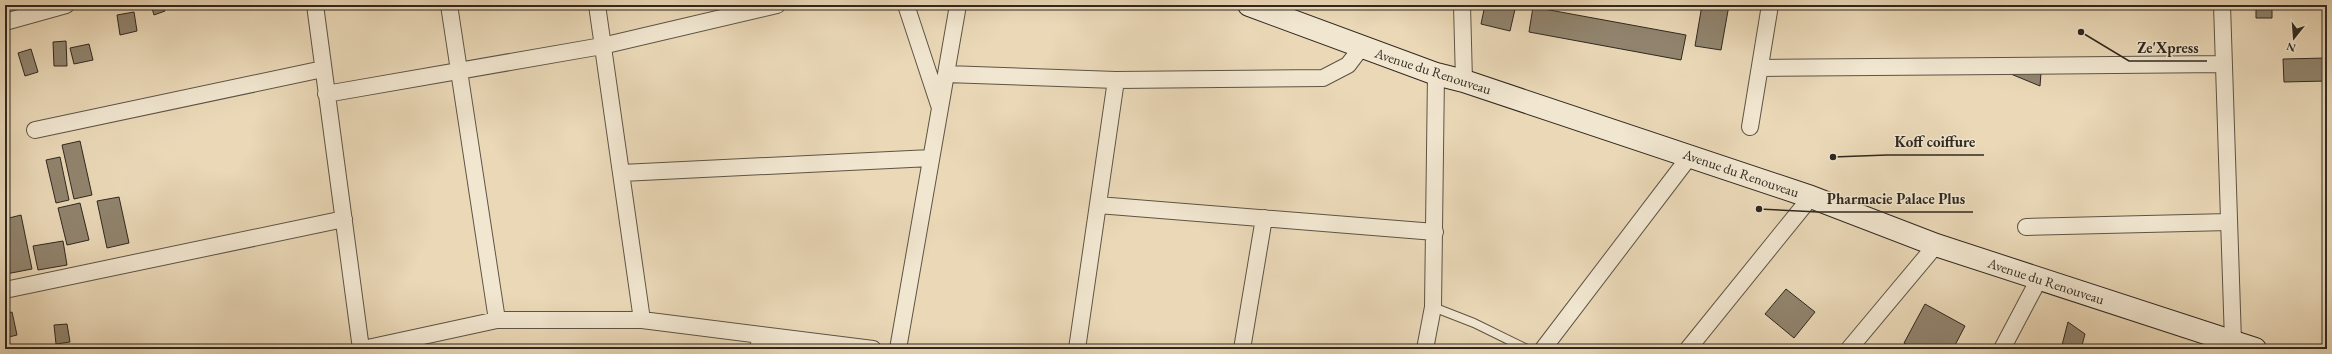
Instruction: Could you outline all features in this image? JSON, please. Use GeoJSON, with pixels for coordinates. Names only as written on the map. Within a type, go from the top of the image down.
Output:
{"type":"FeatureCollection","features":[{"type":"Feature","properties":{"kind":"main road","name":"Avenue du Renouveau"},"geometry":{"type":"LineString","coordinates":[[1249,5],[1361,48],[1436,74],[1464,81],[1811,197],[1936,245],[2039,280],[2255,349]]}},
{"type":"Feature","properties":{"kind":"street"},"geometry":{"type":"LineString","coordinates":[[5,22],[66,5]]}},
{"type":"Feature","properties":{"kind":"street"},"geometry":{"type":"LineString","coordinates":[[315,5],[362,349],[497,320],[642,320],[760,342],[873,349]]}},
{"type":"Feature","properties":{"kind":"street"},"geometry":{"type":"LineString","coordinates":[[449,5],[497,320]]}},
{"type":"Feature","properties":{"kind":"street"},"geometry":{"type":"LineString","coordinates":[[597,5],[642,320]]}},
{"type":"Feature","properties":{"kind":"street"},"geometry":{"type":"LineString","coordinates":[[326,94],[602,46],[778,5]]}},
{"type":"Feature","properties":{"kind":"street"},"geometry":{"type":"LineString","coordinates":[[906,5],[940,106]]}},
{"type":"Feature","properties":{"kind":"street"},"geometry":{"type":"LineString","coordinates":[[898,349],[958,5]]}},
{"type":"Feature","properties":{"kind":"street"},"geometry":{"type":"LineString","coordinates":[[1462,5],[1464,81]]}},
{"type":"Feature","properties":{"kind":"street"},"geometry":{"type":"LineString","coordinates":[[1750,127],[1770,5]]}},
{"type":"Feature","properties":{"kind":"street"},"geometry":{"type":"LineString","coordinates":[[2222,5],[2233,341]]}},
{"type":"Feature","properties":{"kind":"street"},"geometry":{"type":"LineString","coordinates":[[946,74],[1116,80],[1323,78],[1348,65],[1361,48]]}},
{"type":"Feature","properties":{"kind":"street"},"geometry":{"type":"LineString","coordinates":[[1760,68],[2224,64]]}},
{"type":"Feature","properties":{"kind":"street"},"geometry":{"type":"LineString","coordinates":[[35,130],[323,69]]}},
{"type":"Feature","properties":{"kind":"street"},"geometry":{"type":"LineString","coordinates":[[1425,349],[1433,307],[1436,74]]}},
{"type":"Feature","properties":{"kind":"street"},"geometry":{"type":"LineString","coordinates":[[1077,349],[1116,80]]}},
{"type":"Feature","properties":{"kind":"street"},"geometry":{"type":"LineString","coordinates":[[1543,349],[1690,156]]}},
{"type":"Feature","properties":{"kind":"street"},"geometry":{"type":"LineString","coordinates":[[622,173],[931,158]]}},
{"type":"Feature","properties":{"kind":"street"},"geometry":{"type":"LineString","coordinates":[[1688,349],[1811,197]]}},
{"type":"Feature","properties":{"kind":"street"},"geometry":{"type":"LineString","coordinates":[[1098,205],[1435,232]]}},
{"type":"Feature","properties":{"kind":"street"},"geometry":{"type":"LineString","coordinates":[[1242,349],[1264,218]]}},
{"type":"Feature","properties":{"kind":"street"},"geometry":{"type":"LineString","coordinates":[[5,290],[344,219]]}},
{"type":"Feature","properties":{"kind":"street"},"geometry":{"type":"LineString","coordinates":[[2026,227],[2229,222]]}},
{"type":"Feature","properties":{"kind":"street"},"geometry":{"type":"LineString","coordinates":[[1849,349],[1936,245]]}},
{"type":"Feature","properties":{"kind":"street"},"geometry":{"type":"LineString","coordinates":[[2002,349],[2039,280]]}},
{"type":"Feature","properties":{"kind":"lane"},"geometry":{"type":"LineString","coordinates":[[1433,307],[1474,323],[1526,349]]}},
{"type":"Feature","properties":{"kind":"building"},"geometry":{"type":"Polygon","coordinates":[[[151,5],[163,5],[165,11],[154,15],[151,5]]]}},
{"type":"Feature","properties":{"kind":"building"},"geometry":{"type":"Polygon","coordinates":[[[1485,5],[1516,5],[1510,31],[1481,24],[1485,5]]]}},
{"type":"Feature","properties":{"kind":"building"},"geometry":{"type":"Polygon","coordinates":[[[1702,5],[1729,5],[1721,50],[1695,46],[1702,5]]]}},
{"type":"Feature","properties":{"kind":"building"},"geometry":{"type":"Polygon","coordinates":[[[2256,5],[2272,5],[2272,18],[2256,18],[2256,5]]]}},
{"type":"Feature","properties":{"kind":"building"},"geometry":{"type":"Polygon","coordinates":[[[1533,7],[1686,35],[1681,60],[1529,32],[1533,7]]]}},
{"type":"Feature","properties":{"kind":"building"},"geometry":{"type":"Polygon","coordinates":[[[134,12],[137,31],[120,35],[117,15],[134,12]]]}},
{"type":"Feature","properties":{"kind":"building"},"geometry":{"type":"Polygon","coordinates":[[[66,41],[67,66],[54,66],[53,42],[66,41]]]}},
{"type":"Feature","properties":{"kind":"building"},"geometry":{"type":"Polygon","coordinates":[[[89,44],[93,60],[74,64],[70,48],[89,44]]]}},
{"type":"Feature","properties":{"kind":"building"},"geometry":{"type":"Polygon","coordinates":[[[31,49],[38,72],[25,76],[18,53],[31,49]]]}},
{"type":"Feature","properties":{"kind":"building"},"geometry":{"type":"Polygon","coordinates":[[[2327,58],[2327,81],[2284,82],[2283,59],[2327,58]]]}},
{"type":"Feature","properties":{"kind":"building"},"geometry":{"type":"Polygon","coordinates":[[[2006,72],[2041,73],[2040,86],[2006,72]]]}},
{"type":"Feature","properties":{"kind":"building"},"geometry":{"type":"Polygon","coordinates":[[[80,141],[92,195],[74,199],[62,145],[80,141]]]}},
{"type":"Feature","properties":{"kind":"building"},"geometry":{"type":"Polygon","coordinates":[[[60,157],[69,200],[56,203],[46,160],[60,157]]]}},
{"type":"Feature","properties":{"kind":"building"},"geometry":{"type":"Polygon","coordinates":[[[5,158],[9,173],[5,174],[5,158]]]}},
{"type":"Feature","properties":{"kind":"building"},"geometry":{"type":"Polygon","coordinates":[[[119,197],[129,243],[107,248],[97,201],[119,197]]]}},
{"type":"Feature","properties":{"kind":"building"},"geometry":{"type":"Polygon","coordinates":[[[80,203],[89,240],[67,245],[58,208],[80,203]]]}},
{"type":"Feature","properties":{"kind":"building"},"geometry":{"type":"Polygon","coordinates":[[[21,215],[32,269],[6,274],[5,219],[21,215]]]}},
{"type":"Feature","properties":{"kind":"building"},"geometry":{"type":"Polygon","coordinates":[[[63,241],[67,265],[38,270],[33,246],[63,241]]]}},
{"type":"Feature","properties":{"kind":"building"},"geometry":{"type":"Polygon","coordinates":[[[1786,289],[1815,312],[1794,338],[1765,314],[1786,289]]]}},
{"type":"Feature","properties":{"kind":"building"},"geometry":{"type":"Polygon","coordinates":[[[1925,304],[1965,326],[1953,349],[1915,349],[1904,343],[1925,304]]]}},
{"type":"Feature","properties":{"kind":"building"},"geometry":{"type":"Polygon","coordinates":[[[12,312],[17,335],[5,338],[5,314],[12,312]]]}},
{"type":"Feature","properties":{"kind":"building"},"geometry":{"type":"Polygon","coordinates":[[[2068,322],[2085,334],[2081,349],[2061,349],[2068,322]]]}},
{"type":"Feature","properties":{"kind":"building"},"geometry":{"type":"Polygon","coordinates":[[[67,324],[70,342],[56,344],[54,325],[67,324]]]}},
{"type":"Feature","properties":{"kind":"place","name":"Ze'Xpress"},"geometry":{"type":"Point","coordinates":[2081,32]}},
{"type":"Feature","properties":{"kind":"place","name":"Koff coiffure"},"geometry":{"type":"Point","coordinates":[1833,157]}},
{"type":"Feature","properties":{"kind":"place","name":"Pharmacie Palace Plus"},"geometry":{"type":"Point","coordinates":[1759,209]}}]}
